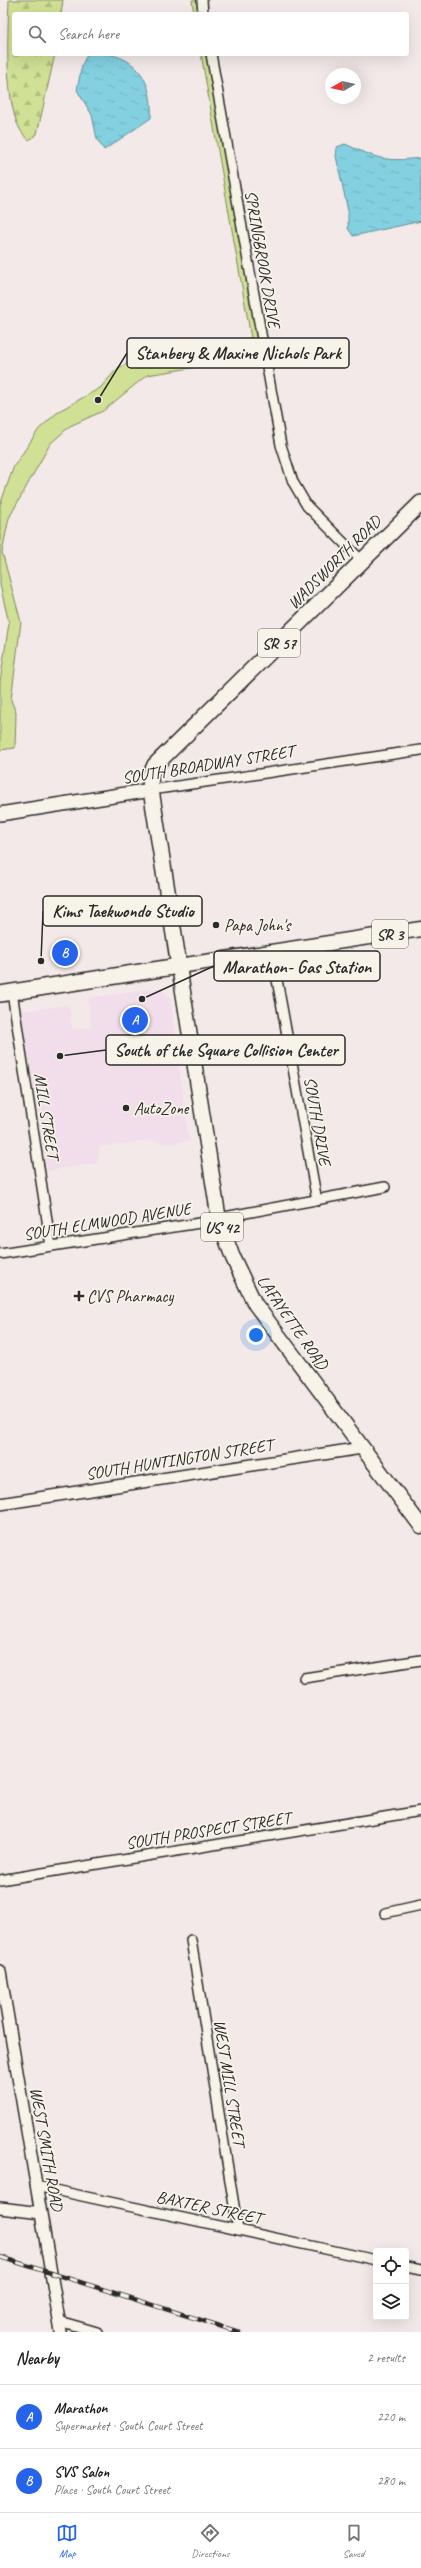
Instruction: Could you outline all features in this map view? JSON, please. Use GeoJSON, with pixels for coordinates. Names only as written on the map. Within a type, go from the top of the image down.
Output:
{"type":"FeatureCollection","features":[{"type":"Feature","properties":{"kind":"highway","name":"WADSWORTH ROAD"},"geometry":{"type":"LineString","coordinates":[[179,966],[151,790],[150,776],[155,765],[421,503]]}},
{"type":"Feature","properties":{"kind":"highway"},"geometry":{"type":"LineString","coordinates":[[6,993],[179,966]]}},
{"type":"Feature","properties":{"kind":"main road","name":"SOUTH BROADWAY STREET"},"geometry":{"type":"LineString","coordinates":[[0,814],[151,790]]}},
{"type":"Feature","properties":{"kind":"main road","name":"SR 3"},"geometry":{"type":"LineString","coordinates":[[179,966],[421,929]]}},
{"type":"Feature","properties":{"kind":"main road","name":"LAFAYETTE ROAD"},"geometry":{"type":"LineString","coordinates":[[179,966],[219,1219],[233,1258],[255,1304],[421,1526]]}},
{"type":"Feature","properties":{"kind":"street"},"geometry":{"type":"LineString","coordinates":[[202,0],[203,12]]}},
{"type":"Feature","properties":{"kind":"street","name":"SPRINGBROOK DRIVE"},"geometry":{"type":"LineString","coordinates":[[211,56],[280,444],[293,482],[307,506],[362,561]]}},
{"type":"Feature","properties":{"kind":"street","name":"SOUTH BROADWAY STREET"},"geometry":{"type":"LineString","coordinates":[[151,790],[421,750]]}},
{"type":"Feature","properties":{"kind":"street","name":"SOUTH DRIVE"},"geometry":{"type":"LineString","coordinates":[[272,952],[317,1201]]}},
{"type":"Feature","properties":{"kind":"street","name":"MILL STREET"},"geometry":{"type":"LineString","coordinates":[[6,993],[51,1246]]}},
{"type":"Feature","properties":{"kind":"street","name":"SOUTH ELMWOOD AVENUE"},"geometry":{"type":"LineString","coordinates":[[0,1254],[219,1219],[386,1187]]}},
{"type":"Feature","properties":{"kind":"street","name":"SOUTH HUNTINGTON STREET"},"geometry":{"type":"LineString","coordinates":[[0,1504],[362,1448]]}},
{"type":"Feature","properties":{"kind":"street"},"geometry":{"type":"LineString","coordinates":[[304,1678],[421,1660]]}},
{"type":"Feature","properties":{"kind":"street","name":"SOUTH PROSPECT STREET"},"geometry":{"type":"LineString","coordinates":[[0,1880],[421,1811]]}},
{"type":"Feature","properties":{"kind":"street"},"geometry":{"type":"LineString","coordinates":[[385,1913],[421,1905]]}},
{"type":"Feature","properties":{"kind":"street","name":"WEST MILL STREET"},"geometry":{"type":"LineString","coordinates":[[191,1940],[238,2230]]}},
{"type":"Feature","properties":{"kind":"street","name":"WEST SMITH ROAD"},"geometry":{"type":"LineString","coordinates":[[0,1971],[60,2326]]}},
{"type":"Feature","properties":{"kind":"street","name":"BAXTER STREET"},"geometry":{"type":"LineString","coordinates":[[36,2186],[373,2259]]}},
{"type":"Feature","properties":{"kind":"street"},"geometry":{"type":"LineString","coordinates":[[0,2208],[41,2213]]}},
{"type":"Feature","properties":{"kind":"street"},"geometry":{"type":"LineString","coordinates":[[409,2268],[421,2270]]}},
{"type":"Feature","properties":{"kind":"street"},"geometry":{"type":"LineString","coordinates":[[60,2326],[97,2332]]}},
{"type":"Feature","properties":{"kind":"shaded area"},"geometry":{"type":"Polygon","coordinates":[[[160,988],[170,997],[189,1141],[165,1144],[151,1140],[100,1147],[97,1163],[47,1171],[21,1011],[68,1005],[73,1029],[91,1027],[88,998],[160,988]]]}},
{"type":"Feature","properties":{"kind":"green space"},"geometry":{"type":"Polygon","coordinates":[[[9,0],[63,0],[61,12],[12,12],[12,56],[55,56],[37,134],[29,140],[20,130],[14,115],[8,75],[9,0]]]}},
{"type":"Feature","properties":{"kind":"green space"},"geometry":{"type":"Polygon","coordinates":[[[192,0],[200,0],[201,12],[194,12],[192,0]]]}},
{"type":"Feature","properties":{"kind":"green space"},"geometry":{"type":"Polygon","coordinates":[[[201,56],[208,56],[261,357],[147,375],[103,411],[70,426],[50,444],[9,518],[2,552],[21,622],[11,700],[16,713],[15,748],[0,750],[0,682],[9,623],[0,585],[0,505],[14,466],[39,429],[59,411],[100,388],[118,368],[145,355],[251,338],[201,56]]]}},
{"type":"Feature","properties":{"kind":"water"},"geometry":{"type":"Polygon","coordinates":[[[86,56],[116,56],[127,61],[136,68],[148,89],[151,103],[151,118],[104,150],[97,139],[92,115],[77,90],[82,65],[86,56]]]}},
{"type":"Feature","properties":{"kind":"water"},"geometry":{"type":"Polygon","coordinates":[[[345,144],[382,158],[398,160],[421,158],[421,221],[353,236],[348,228],[348,211],[336,156],[337,147],[345,144]]]}},
{"type":"Feature","properties":{"kind":"railway"},"geometry":{"type":"LineString","coordinates":[[0,2257],[239,2332]]}},
{"type":"Feature","properties":{"kind":"place","name":"Stanbery & Maxine Nichols Park"},"geometry":{"type":"Point","coordinates":[98,400]}},
{"type":"Feature","properties":{"kind":"place","name":"Papa John's"},"geometry":{"type":"Point","coordinates":[216,925]}},
{"type":"Feature","properties":{"kind":"place","name":"SVS Salon"},"geometry":{"type":"Point","coordinates":[65,953]}},
{"type":"Feature","properties":{"kind":"place","name":"Kims Taekwondo Studio"},"geometry":{"type":"Point","coordinates":[41,961]}},
{"type":"Feature","properties":{"kind":"place","name":"Marathon- Gas Station"},"geometry":{"type":"Point","coordinates":[142,999]}},
{"type":"Feature","properties":{"kind":"place","name":"Marathon"},"geometry":{"type":"Point","coordinates":[135,1020]}},
{"type":"Feature","properties":{"kind":"place","name":"South of the Square Collision Center"},"geometry":{"type":"Point","coordinates":[60,1056]}},
{"type":"Feature","properties":{"kind":"place","name":"AutoZone"},"geometry":{"type":"Point","coordinates":[126,1108]}},
{"type":"Feature","properties":{"kind":"place","name":"CVS Pharmacy"},"geometry":{"type":"Point","coordinates":[79,1296]}}]}
